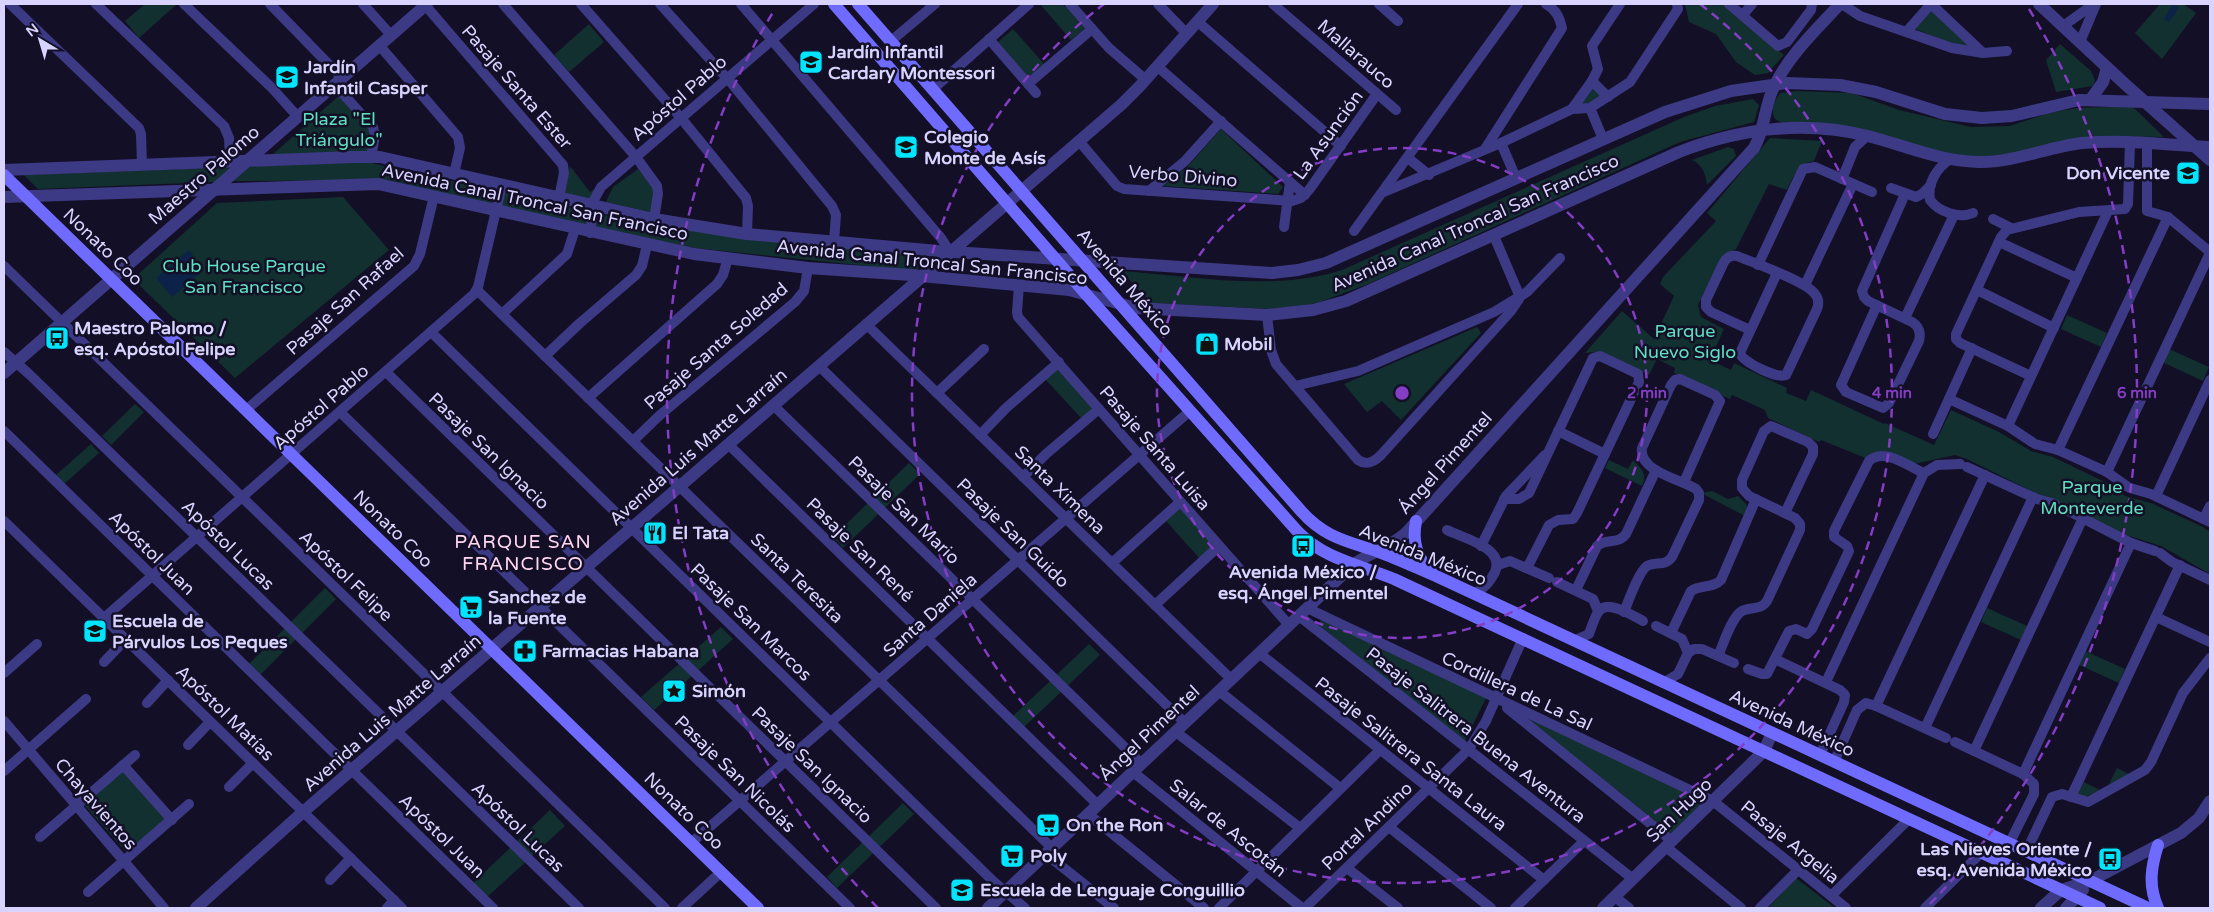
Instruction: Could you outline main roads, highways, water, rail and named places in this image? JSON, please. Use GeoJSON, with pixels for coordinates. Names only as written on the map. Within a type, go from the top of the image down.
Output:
{"type":"FeatureCollection","features":[{"type":"Feature","properties":{"kind":"main road","name":"Avenida México"},"geometry":{"type":"LineString","coordinates":[[834,4],[1085,293],[1303,538],[1328,555],[1394,579],[2100,908]]}},
{"type":"Feature","properties":{"kind":"main road","name":"Avenida México"},"geometry":{"type":"LineString","coordinates":[[858,4],[1313,523],[1332,537],[1377,552],[1434,575],[2148,908]]}},
{"type":"Feature","properties":{"kind":"main road","name":"Nonato Coo"},"geometry":{"type":"LineString","coordinates":[[4,175],[758,908]]}},
{"type":"Feature","properties":{"kind":"main road"},"geometry":{"type":"LineString","coordinates":[[1416,521],[1415,538],[1418,555],[1434,575]]}},
{"type":"Feature","properties":{"kind":"main road"},"geometry":{"type":"LineString","coordinates":[[2158,845],[2152,866],[2151,882],[2158,908]]}},
{"type":"Feature","properties":{"kind":"water"},"geometry":{"type":"Polygon","coordinates":[[[2173,4],[2179,7],[2169,22],[2164,19],[2173,4]]]}},
{"type":"Feature","properties":{"kind":"water"},"geometry":{"type":"Polygon","coordinates":[[[189,250],[203,271],[172,297],[156,278],[189,250]]]}},
{"type":"Feature","properties":{"kind":"place","name":"Jardín Infantil Cardary Montessori"},"geometry":{"type":"Point","coordinates":[811,62]}},
{"type":"Feature","properties":{"kind":"place","name":"Jardín Infantil Casper"},"geometry":{"type":"Point","coordinates":[287,77]}},
{"type":"Feature","properties":{"kind":"place","name":"Colegio Monte de Asís"},"geometry":{"type":"Point","coordinates":[906,147]}},
{"type":"Feature","properties":{"kind":"place","name":"Don Vicente"},"geometry":{"type":"Point","coordinates":[2188,173]}},
{"type":"Feature","properties":{"kind":"place","name":"Maestro Palomo / esq. Apóstol Felipe"},"geometry":{"type":"Point","coordinates":[57,338]}},
{"type":"Feature","properties":{"kind":"place","name":"Mobil"},"geometry":{"type":"Point","coordinates":[1207,344]}},
{"type":"Feature","properties":{"kind":"place","name":"El Tata"},"geometry":{"type":"Point","coordinates":[655,533]}},
{"type":"Feature","properties":{"kind":"place","name":"Avenida México / esq. Ángel Pimentel"},"geometry":{"type":"Point","coordinates":[1303,546]}},
{"type":"Feature","properties":{"kind":"place","name":"Sanchez de la Fuente"},"geometry":{"type":"Point","coordinates":[471,607]}},
{"type":"Feature","properties":{"kind":"place","name":"Escuela de Párvulos Los Peques"},"geometry":{"type":"Point","coordinates":[95,631]}},
{"type":"Feature","properties":{"kind":"place","name":"Farmacias Habana"},"geometry":{"type":"Point","coordinates":[525,651]}},
{"type":"Feature","properties":{"kind":"place","name":"Simón"},"geometry":{"type":"Point","coordinates":[674,691]}},
{"type":"Feature","properties":{"kind":"place","name":"On the Ron"},"geometry":{"type":"Point","coordinates":[1048,825]}},
{"type":"Feature","properties":{"kind":"place","name":"Poly"},"geometry":{"type":"Point","coordinates":[1012,856]}},
{"type":"Feature","properties":{"kind":"place","name":"Las Nieves Oriente / esq. Avenida México"},"geometry":{"type":"Point","coordinates":[2110,859]}},
{"type":"Feature","properties":{"kind":"place","name":"Escuela de Lenguaje Conguillio"},"geometry":{"type":"Point","coordinates":[962,890]}},
{"type":"Feature","properties":{"kind":"district","name":"PARQUE SAN FRANCISCO"},"geometry":{"type":"Point","coordinates":[523,552]}},
{"type":"Feature","properties":{"kind":"park label","name":"Plaza \"El Triángulo\""},"geometry":{"type":"Point","coordinates":[339,129]}},
{"type":"Feature","properties":{"kind":"park label","name":"Club House Parque San Francisco"},"geometry":{"type":"Point","coordinates":[244,276]}},
{"type":"Feature","properties":{"kind":"park label","name":"Parque Nuevo Siglo"},"geometry":{"type":"Point","coordinates":[1685,341]}},
{"type":"Feature","properties":{"kind":"park label","name":"Parque Monteverde"},"geometry":{"type":"Point","coordinates":[2092,497]}}]}
